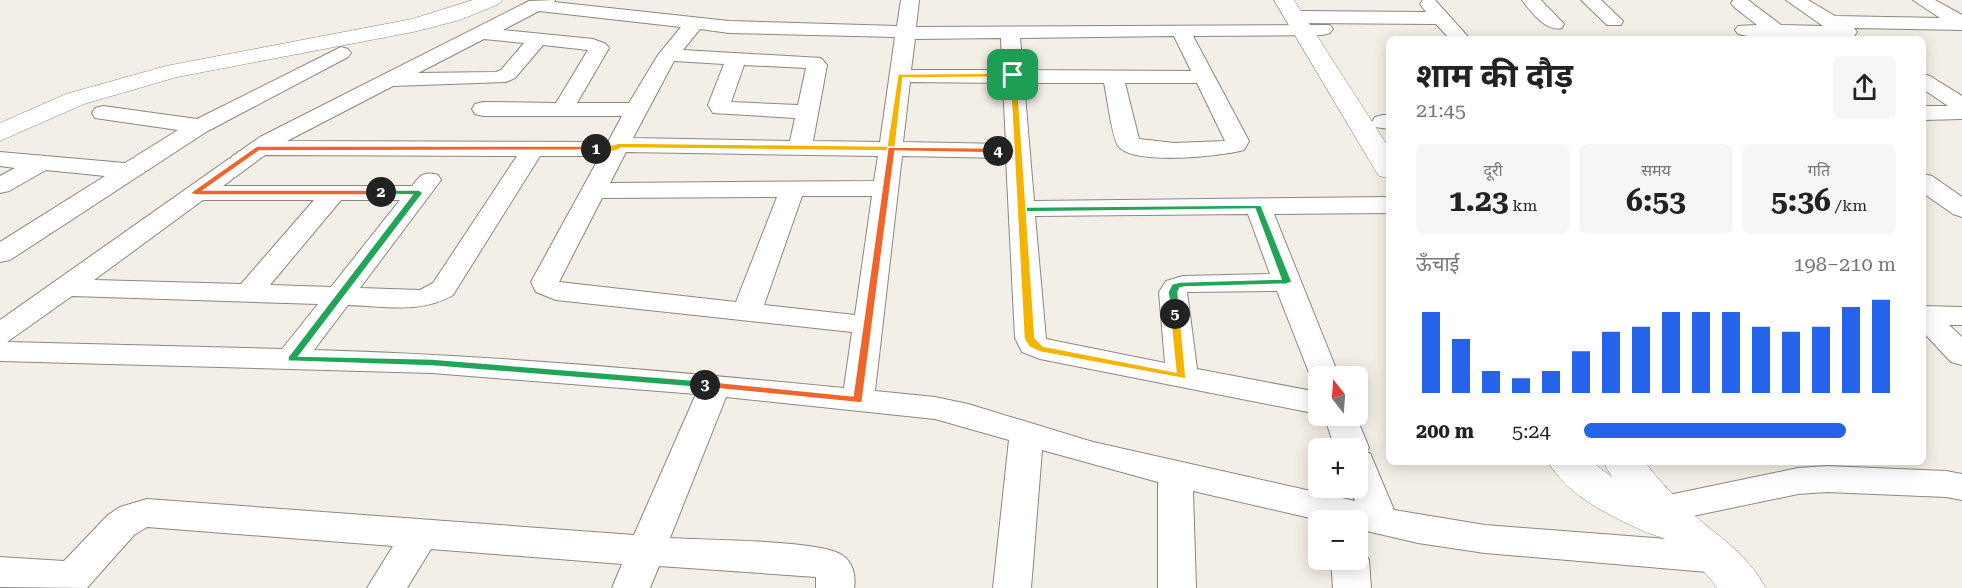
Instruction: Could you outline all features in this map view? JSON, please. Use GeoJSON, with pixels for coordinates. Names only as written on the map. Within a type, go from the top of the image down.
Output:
{"type":"FeatureCollection","features":[{"type":"Feature","properties":{"kind":"street"},"geometry":{"type":"LineString","coordinates":[[0,133],[75,99],[174,71],[413,25],[452,15],[492,0]]}},
{"type":"Feature","properties":{"kind":"street"},"geometry":{"type":"LineString","coordinates":[[858,401],[910,0]]}},
{"type":"Feature","properties":{"kind":"street"},"geometry":{"type":"LineString","coordinates":[[1426,0],[1457,36]]}},
{"type":"Feature","properties":{"kind":"street"},"geometry":{"type":"LineString","coordinates":[[1531,0],[1555,24]]}},
{"type":"Feature","properties":{"kind":"street"},"geometry":{"type":"LineString","coordinates":[[1590,0],[1614,21]]}},
{"type":"Feature","properties":{"kind":"street"},"geometry":{"type":"LineString","coordinates":[[1796,0],[1852,36]]}},
{"type":"Feature","properties":{"kind":"street"},"geometry":{"type":"LineString","coordinates":[[1922,0],[1962,23]]}},
{"type":"Feature","properties":{"kind":"street"},"geometry":{"type":"LineString","coordinates":[[0,334],[257,148],[386,80],[541,3],[694,23],[754,28],[906,32],[1181,31],[1304,16],[1442,18]]}},
{"type":"Feature","properties":{"kind":"street"},"geometry":{"type":"LineString","coordinates":[[1740,3],[1784,35]]}},
{"type":"Feature","properties":{"kind":"street"},"geometry":{"type":"LineString","coordinates":[[1304,16],[1386,124]]}},
{"type":"Feature","properties":{"kind":"street"},"geometry":{"type":"LineString","coordinates":[[1304,16],[1386,165]]}},
{"type":"Feature","properties":{"kind":"street"},"geometry":{"type":"LineString","coordinates":[[1830,22],[1962,23]]}},
{"type":"Feature","properties":{"kind":"street"},"geometry":{"type":"LineString","coordinates":[[694,23],[668,55],[636,110],[545,282],[549,289],[868,325]]}},
{"type":"Feature","properties":{"kind":"street"},"geometry":{"type":"LineString","coordinates":[[1745,30],[1784,35],[1852,36]]}},
{"type":"Feature","properties":{"kind":"street"},"geometry":{"type":"LineString","coordinates":[[1113,77],[1128,143],[1131,146],[1144,149],[1236,145],[1237,141],[1181,31]]}},
{"type":"Feature","properties":{"kind":"street"},"geometry":{"type":"LineString","coordinates":[[1010,32],[1030,338],[1033,345],[1040,349],[1308,401]]}},
{"type":"Feature","properties":{"kind":"street"},"geometry":{"type":"LineString","coordinates":[[481,33],[599,48],[563,110]]}},
{"type":"Feature","properties":{"kind":"street"},"geometry":{"type":"LineString","coordinates":[[455,148],[508,74],[538,39]]}},
{"type":"Feature","properties":{"kind":"street"},"geometry":{"type":"LineString","coordinates":[[0,254],[198,127],[341,53]]}},
{"type":"Feature","properties":{"kind":"street"},"geometry":{"type":"LineString","coordinates":[[668,55],[814,62],[817,65],[800,147]]}},
{"type":"Feature","properties":{"kind":"street"},"geometry":{"type":"LineString","coordinates":[[736,58],[719,105],[722,108],[807,112]]}},
{"type":"Feature","properties":{"kind":"street"},"geometry":{"type":"LineString","coordinates":[[386,80],[494,79],[508,74]]}},
{"type":"Feature","properties":{"kind":"street"},"geometry":{"type":"LineString","coordinates":[[900,76],[1204,77]]}},
{"type":"Feature","properties":{"kind":"street"},"geometry":{"type":"LineString","coordinates":[[1926,82],[1962,105]]}},
{"type":"Feature","properties":{"kind":"street"},"geometry":{"type":"LineString","coordinates":[[483,109],[636,110]]}},
{"type":"Feature","properties":{"kind":"street"},"geometry":{"type":"LineString","coordinates":[[1926,113],[1962,112]]}},
{"type":"Feature","properties":{"kind":"street"},"geometry":{"type":"LineString","coordinates":[[103,113],[198,127]]}},
{"type":"Feature","properties":{"kind":"street"},"geometry":{"type":"LineString","coordinates":[[257,148],[800,147],[1018,151]]}},
{"type":"Feature","properties":{"kind":"street"},"geometry":{"type":"LineString","coordinates":[[65,287],[420,299],[438,294],[533,149]]}},
{"type":"Feature","properties":{"kind":"street"},"geometry":{"type":"LineString","coordinates":[[0,159],[132,171]]}},
{"type":"Feature","properties":{"kind":"street"},"geometry":{"type":"LineString","coordinates":[[0,186],[41,163]]}},
{"type":"Feature","properties":{"kind":"street"},"geometry":{"type":"LineString","coordinates":[[1926,183],[1956,200]]}},
{"type":"Feature","properties":{"kind":"street"},"geometry":{"type":"LineString","coordinates":[[195,193],[335,192],[424,186],[291,359]]}},
{"type":"Feature","properties":{"kind":"street"},"geometry":{"type":"LineString","coordinates":[[594,191],[886,188]]}},
{"type":"Feature","properties":{"kind":"street"},"geometry":{"type":"LineString","coordinates":[[747,312],[792,189]]}},
{"type":"Feature","properties":{"kind":"street"},"geometry":{"type":"LineString","coordinates":[[249,293],[335,192]]}},
{"type":"Feature","properties":{"kind":"street"},"geometry":{"type":"LineString","coordinates":[[1021,209],[1386,205]]}},
{"type":"Feature","properties":{"kind":"street"},"geometry":{"type":"LineString","coordinates":[[1258,206],[1320,366]]}},
{"type":"Feature","properties":{"kind":"street"},"geometry":{"type":"LineString","coordinates":[[1182,376],[1173,292],[1176,286],[1287,282]]}},
{"type":"Feature","properties":{"kind":"street"},"geometry":{"type":"LineString","coordinates":[[1926,316],[1962,316]]}},
{"type":"Feature","properties":{"kind":"street"},"geometry":{"type":"LineString","coordinates":[[1926,319],[1962,355]]}},
{"type":"Feature","properties":{"kind":"street"},"geometry":{"type":"LineString","coordinates":[[0,351],[432,363],[715,386],[935,408],[1027,432],[1090,453],[1325,510]]}},
{"type":"Feature","properties":{"kind":"street"},"geometry":{"type":"LineString","coordinates":[[631,588],[715,386]]}},
{"type":"Feature","properties":{"kind":"street"},"geometry":{"type":"LineString","coordinates":[[1012,588],[1027,432]]}},
{"type":"Feature","properties":{"kind":"street"},"geometry":{"type":"LineString","coordinates":[[1571,465],[1599,490],[1625,505],[1674,520],[1798,481],[1827,479],[1946,484],[1962,488]]}},
{"type":"Feature","properties":{"kind":"street"},"geometry":{"type":"LineString","coordinates":[[1625,465],[1635,479],[1674,520],[1731,573]]}},
{"type":"Feature","properties":{"kind":"street"},"geometry":{"type":"LineString","coordinates":[[1175,474],[1177,588]]}},
{"type":"Feature","properties":{"kind":"street"},"geometry":{"type":"LineString","coordinates":[[0,572],[68,583],[121,525],[133,517],[147,513],[823,562],[834,567],[837,576],[835,588]]}},
{"type":"Feature","properties":{"kind":"street"},"geometry":{"type":"LineString","coordinates":[[1368,520],[1485,539],[1731,573]]}},
{"type":"Feature","properties":{"kind":"street"},"geometry":{"type":"LineString","coordinates":[[386,588],[421,534]]}},
{"type":"Feature","properties":{"kind":"street"},"geometry":{"type":"LineString","coordinates":[[1351,570],[1352,588]]}},
{"type":"Feature","properties":{"kind":"route"},"geometry":{"type":"LineString","coordinates":[[1013,75],[900,76],[891,149],[618,145],[616,149],[257,148],[195,193],[419,193],[291,359],[432,363],[658,380],[858,401],[891,149],[1018,151],[1021,209],[1258,206],[1287,282],[1176,286],[1173,292],[1182,376],[1040,349],[1033,345],[1030,338],[1021,209],[1018,151],[1013,75]]}}]}
